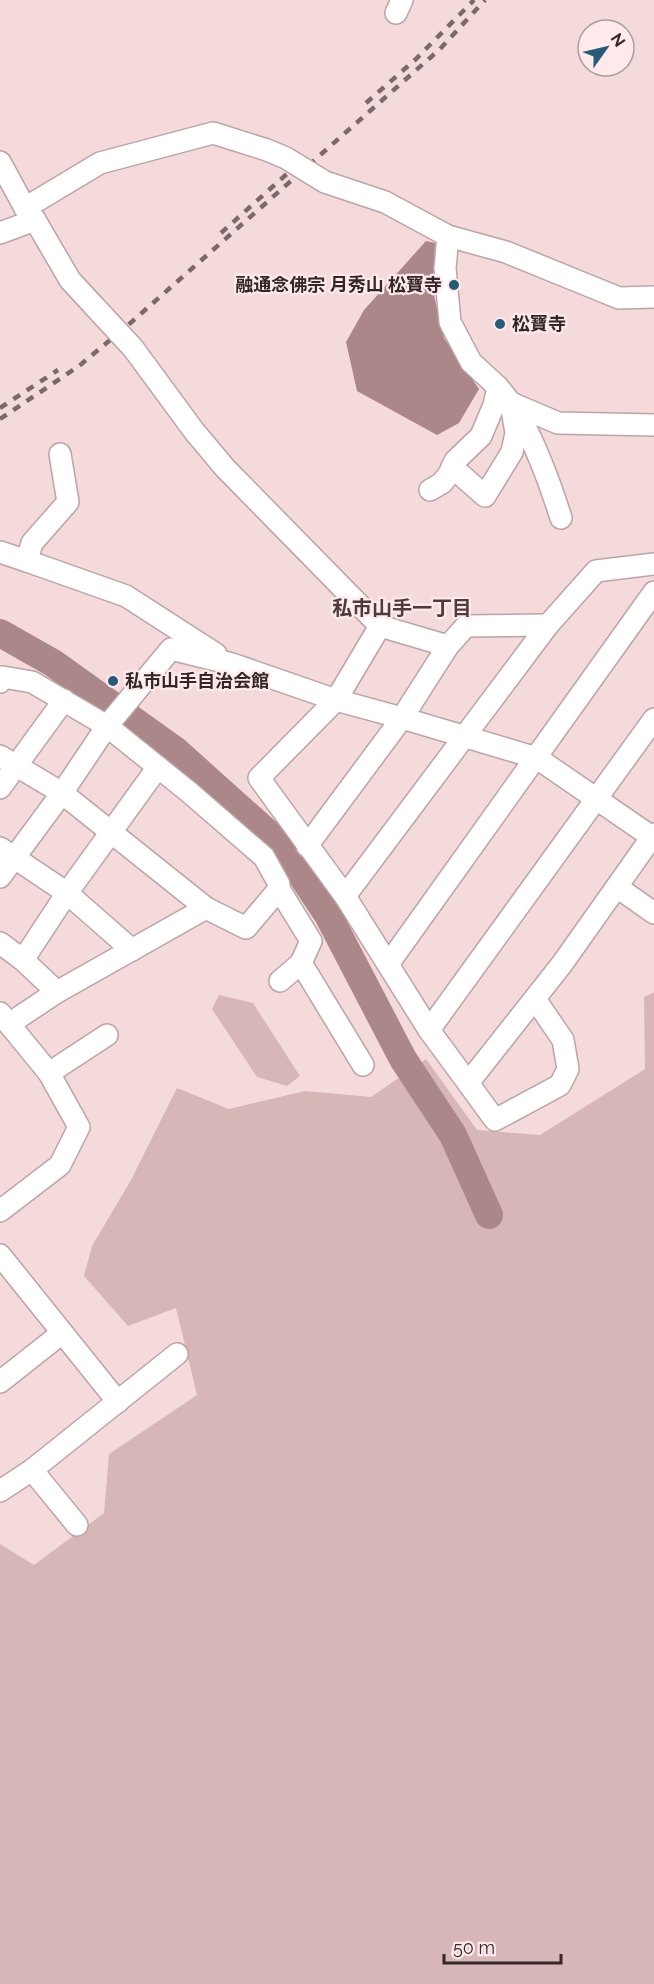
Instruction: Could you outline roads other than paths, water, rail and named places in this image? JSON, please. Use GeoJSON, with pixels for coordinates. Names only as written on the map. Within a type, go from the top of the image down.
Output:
{"type":"FeatureCollection","features":[{"type":"Feature","properties":{"kind":"street"},"geometry":{"type":"LineString","coordinates":[[0,233],[100,163],[213,133],[286,158],[325,182],[385,202],[448,236],[506,252],[619,298],[654,297]]}},
{"type":"Feature","properties":{"kind":"street"},"geometry":{"type":"LineString","coordinates":[[0,162],[70,280],[133,348],[194,431],[225,468],[380,626],[448,646]]}},
{"type":"Feature","properties":{"kind":"street"},"geometry":{"type":"LineString","coordinates":[[448,236],[445,268],[450,322],[471,362],[498,387],[530,433],[546,471],[561,518]]}},
{"type":"Feature","properties":{"kind":"street"},"geometry":{"type":"LineString","coordinates":[[430,490],[442,483],[455,461],[481,436],[494,405],[498,387]]}},
{"type":"Feature","properties":{"kind":"street"},"geometry":{"type":"LineString","coordinates":[[512,404],[558,423],[654,425]]}},
{"type":"Feature","properties":{"kind":"street"},"geometry":{"type":"LineString","coordinates":[[452,467],[485,496],[512,452],[516,433],[512,404]]}},
{"type":"Feature","properties":{"kind":"street"},"geometry":{"type":"LineString","coordinates":[[27,561],[32,543],[68,502],[60,454]]}},
{"type":"Feature","properties":{"kind":"street"},"geometry":{"type":"LineString","coordinates":[[2,550],[126,596],[232,664]]}},
{"type":"Feature","properties":{"kind":"street"},"geometry":{"type":"LineString","coordinates":[[345,896],[548,625],[596,571],[654,564]]}},
{"type":"Feature","properties":{"kind":"street"},"geometry":{"type":"LineString","coordinates":[[389,963],[654,592]]}},
{"type":"Feature","properties":{"kind":"street"},"geometry":{"type":"LineString","coordinates":[[307,846],[402,718],[448,646],[466,627],[548,625]]}},
{"type":"Feature","properties":{"kind":"street"},"geometry":{"type":"LineString","coordinates":[[380,626],[336,700],[260,778],[345,896],[429,1030],[495,1120],[560,1085],[568,1069],[563,1040],[535,999]]}},
{"type":"Feature","properties":{"kind":"street"},"geometry":{"type":"LineString","coordinates":[[0,877],[7,853],[62,793],[107,726],[171,649],[232,664],[336,700],[537,758],[653,836],[562,964],[468,1083]]}},
{"type":"Feature","properties":{"kind":"street"},"geometry":{"type":"LineString","coordinates":[[0,682],[3,677],[32,682],[107,726],[264,857],[279,884],[279,889],[311,941],[301,963],[280,981]]}},
{"type":"Feature","properties":{"kind":"street"},"geometry":{"type":"LineString","coordinates":[[0,788],[8,761],[64,700]]}},
{"type":"Feature","properties":{"kind":"street"},"geometry":{"type":"LineString","coordinates":[[429,1030],[654,719]]}},
{"type":"Feature","properties":{"kind":"street"},"geometry":{"type":"LineString","coordinates":[[8,761],[62,793],[206,908],[246,928],[279,889]]}},
{"type":"Feature","properties":{"kind":"street"},"geometry":{"type":"LineString","coordinates":[[23,960],[158,767]]}},
{"type":"Feature","properties":{"kind":"street"},"geometry":{"type":"LineString","coordinates":[[7,853],[67,894],[132,950]]}},
{"type":"Feature","properties":{"kind":"street"},"geometry":{"type":"LineString","coordinates":[[617,887],[654,913]]}},
{"type":"Feature","properties":{"kind":"street"},"geometry":{"type":"LineString","coordinates":[[0,1211],[60,1165],[79,1127],[49,1073],[4,1019],[57,992],[206,908]]}},
{"type":"Feature","properties":{"kind":"street"},"geometry":{"type":"LineString","coordinates":[[0,943],[23,960],[57,992]]}},
{"type":"Feature","properties":{"kind":"street"},"geometry":{"type":"LineString","coordinates":[[301,963],[363,1065]]}},
{"type":"Feature","properties":{"kind":"street"},"geometry":{"type":"LineString","coordinates":[[49,1073],[107,1035]]}},
{"type":"Feature","properties":{"kind":"street"},"geometry":{"type":"LineString","coordinates":[[0,1255],[118,1402]]}},
{"type":"Feature","properties":{"kind":"street"},"geometry":{"type":"LineString","coordinates":[[0,1382],[62,1333]]}},
{"type":"Feature","properties":{"kind":"street"},"geometry":{"type":"LineString","coordinates":[[0,1491],[32,1470],[177,1354]]}},
{"type":"Feature","properties":{"kind":"street"},"geometry":{"type":"LineString","coordinates":[[32,1470],[76,1525]]}},
{"type":"Feature","properties":{"kind":"waterway"},"geometry":{"type":"LineString","coordinates":[[0,633],[53,663],[176,751],[282,846],[328,915],[403,1059],[453,1135],[489,1215]]}},
{"type":"Feature","properties":{"kind":"railway"},"geometry":{"type":"LineString","coordinates":[[366,103],[416,59],[474,0]]}},
{"type":"Feature","properties":{"kind":"railway"},"geometry":{"type":"LineString","coordinates":[[0,419],[79,366],[127,326],[440,49],[485,0]]}},
{"type":"Feature","properties":{"kind":"railway"},"geometry":{"type":"LineString","coordinates":[[221,233],[299,163]]}},
{"type":"Feature","properties":{"kind":"railway"},"geometry":{"type":"LineString","coordinates":[[0,408],[58,370]]}},
{"type":"Feature","properties":{"kind":"place","name":"融通念佛宗 月秀山 松寶寺"},"geometry":{"type":"Point","coordinates":[454,285]}},
{"type":"Feature","properties":{"kind":"place","name":"松寶寺"},"geometry":{"type":"Point","coordinates":[500,324]}},
{"type":"Feature","properties":{"kind":"place","name":"私市山手自治会館"},"geometry":{"type":"Point","coordinates":[113,681]}},
{"type":"Feature","properties":{"kind":"district","name":"私市山手一丁目"},"geometry":{"type":"Point","coordinates":[402,608]}}]}
